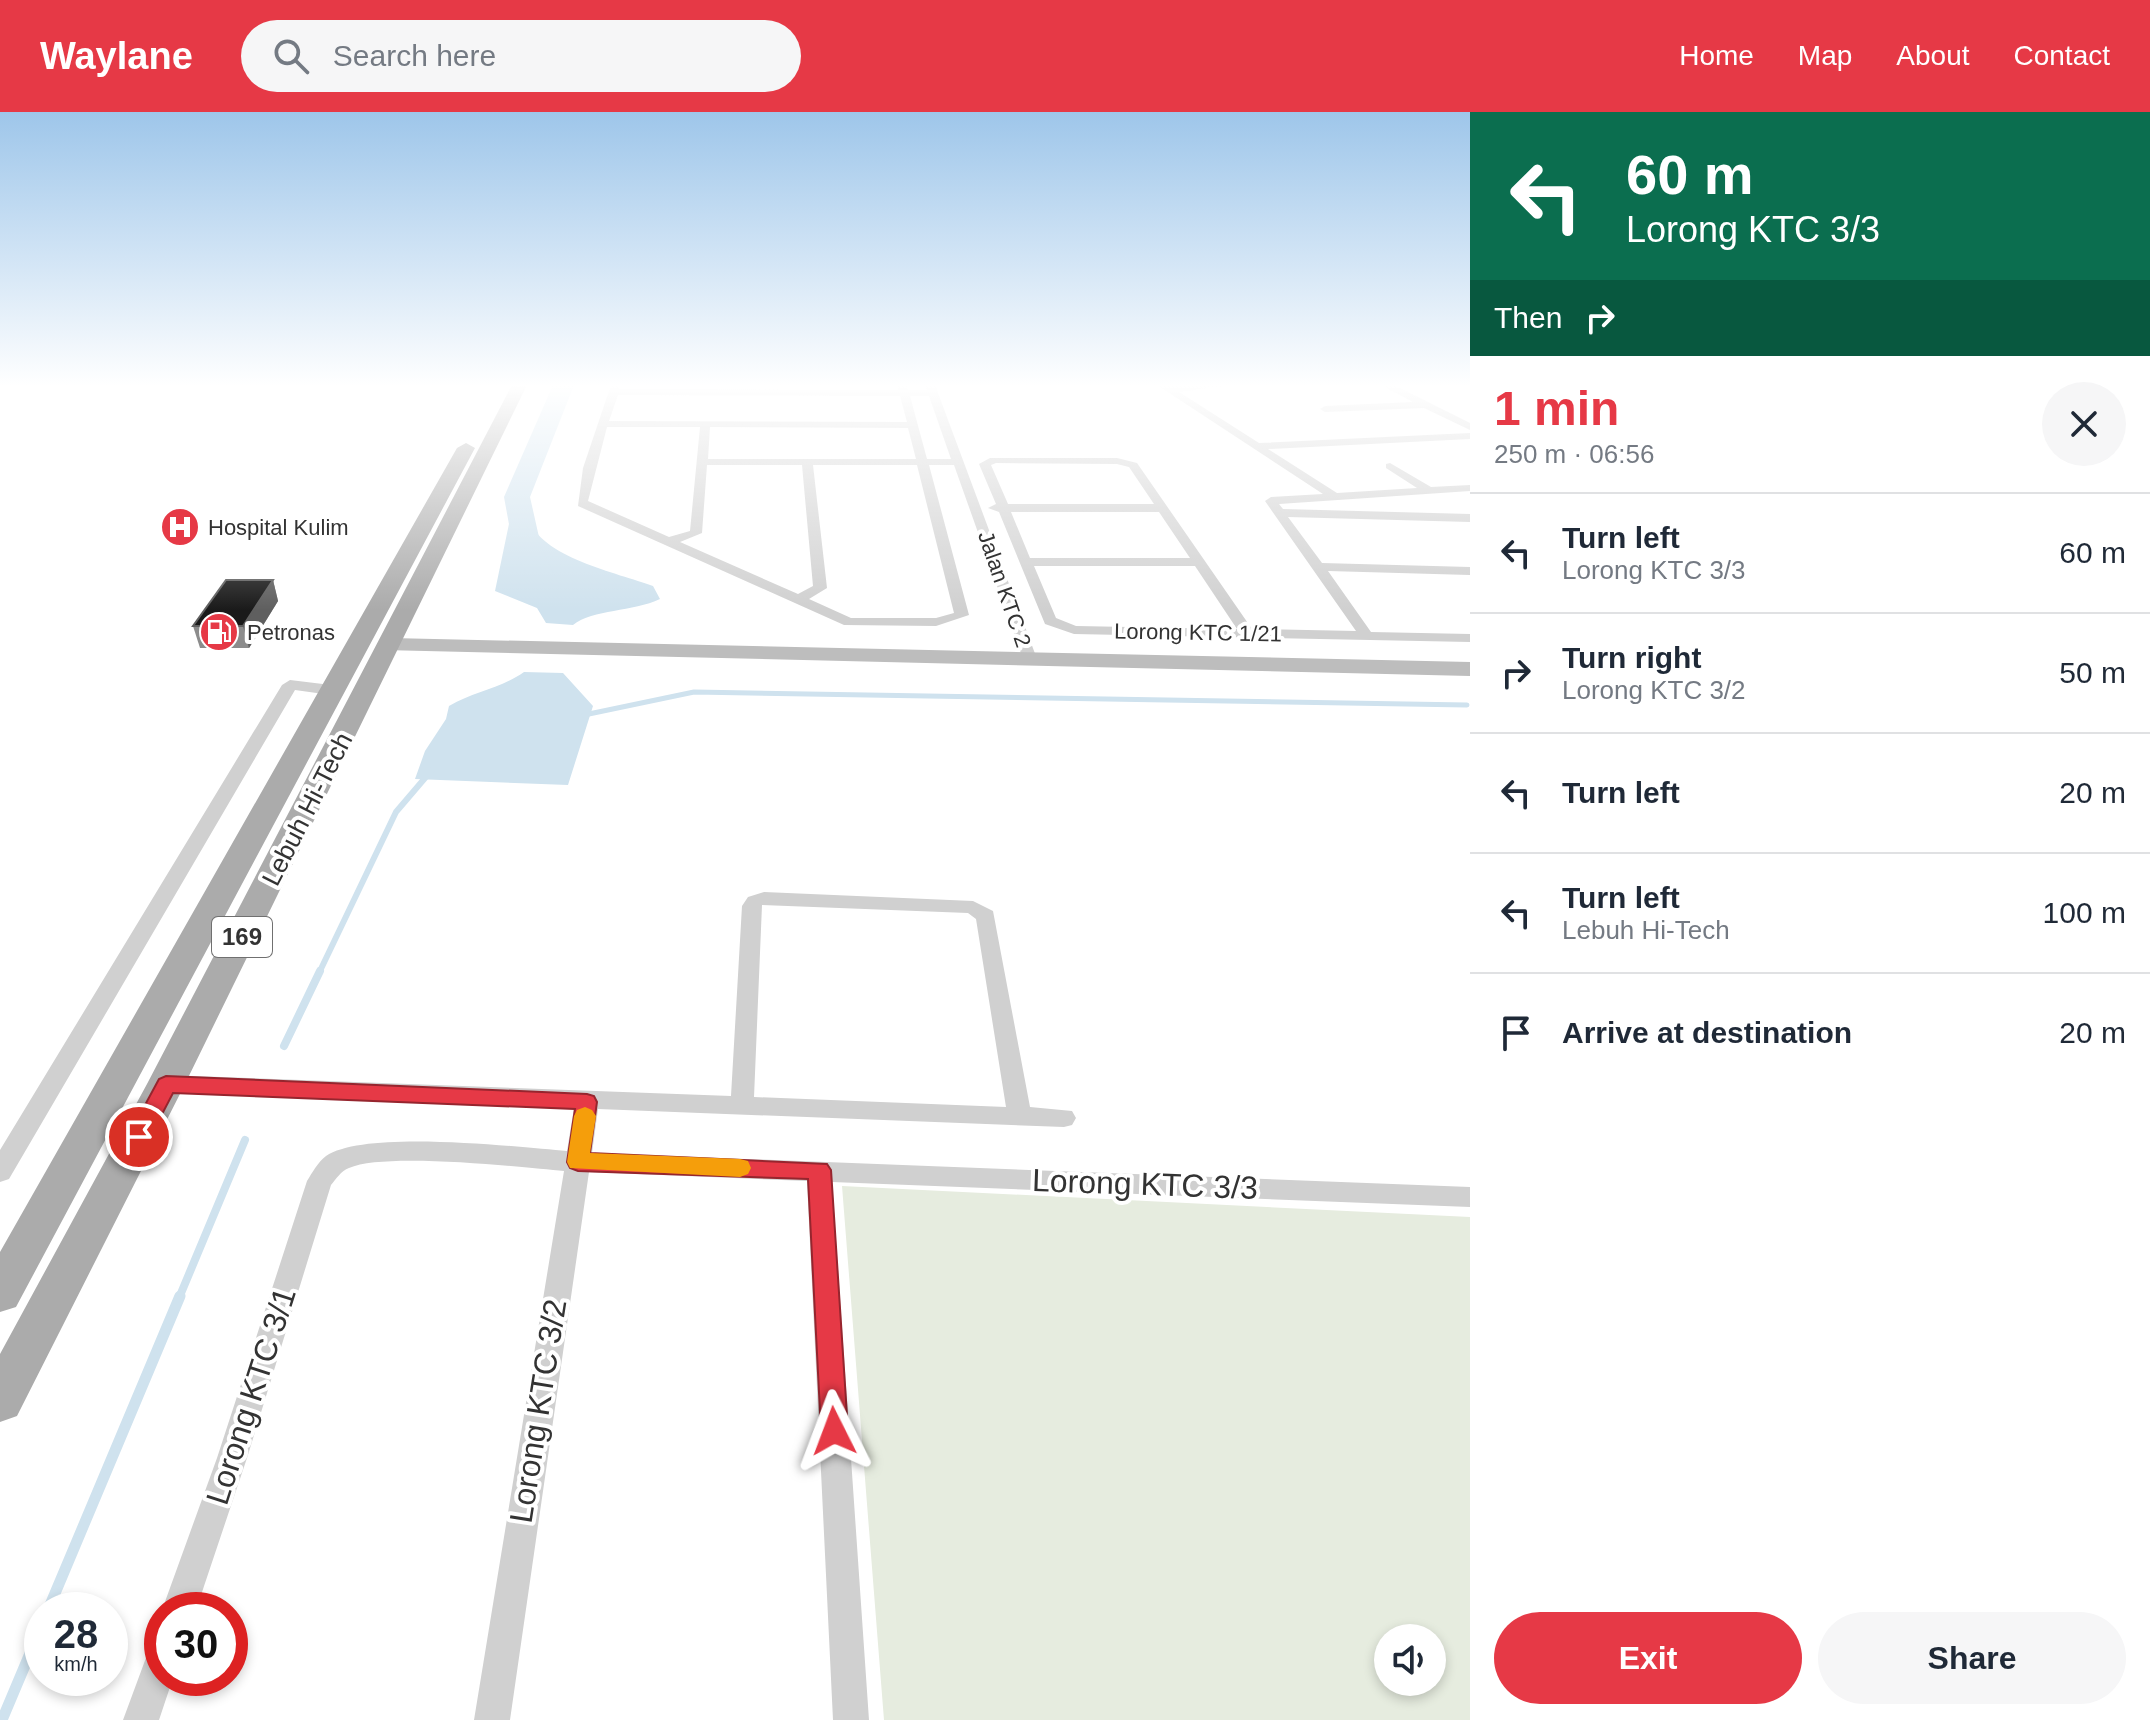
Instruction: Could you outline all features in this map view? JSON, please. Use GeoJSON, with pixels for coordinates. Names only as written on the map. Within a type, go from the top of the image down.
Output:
{"type":"FeatureCollection","features":[{"type":"Feature","properties":{"kind":"main road","name":"Lebuh Hi-Tech"},"geometry":{"type":"LineString","coordinates":[[0,1399],[166,1084],[395,637],[463,460]]}},
{"type":"Feature","properties":{"kind":"main road","name":"Lebuh Hi-Tech"},"geometry":{"type":"LineString","coordinates":[[0,1293],[331,690],[467,460]]}},
{"type":"Feature","properties":{"kind":"street"},"geometry":{"type":"LineString","coordinates":[[592,460],[582,503],[849,622],[936,622],[962,615],[920,462]]}},
{"type":"Feature","properties":{"kind":"street","name":"Lorong KTC 1/21"},"geometry":{"type":"LineString","coordinates":[[994,460],[985,464],[1050,621],[1074,630],[1470,638]]}},
{"type":"Feature","properties":{"kind":"street","name":"Lorong KTC 1/21"},"geometry":{"type":"LineString","coordinates":[[996,460],[1133,465],[1162,508]]}},
{"type":"Feature","properties":{"kind":"street"},"geometry":{"type":"LineString","coordinates":[[1280,460],[1332,495]]}},
{"type":"Feature","properties":{"kind":"street"},"geometry":{"type":"LineString","coordinates":[[670,541],[696,533],[702,462],[960,462]]}},
{"type":"Feature","properties":{"kind":"street"},"geometry":{"type":"LineString","coordinates":[[799,599],[820,588],[807,462]]}},
{"type":"Feature","properties":{"kind":"street","name":"Jalan KTC 2"},"geometry":{"type":"LineString","coordinates":[[960,462],[1027,651]]}},
{"type":"Feature","properties":{"kind":"street"},"geometry":{"type":"LineString","coordinates":[[1390,466],[1428,490]]}},
{"type":"Feature","properties":{"kind":"street"},"geometry":{"type":"LineString","coordinates":[[1367,636],[1271,501],[1470,488]]}},
{"type":"Feature","properties":{"kind":"street"},"geometry":{"type":"LineString","coordinates":[[977,508],[1162,508],[1247,633]]}},
{"type":"Feature","properties":{"kind":"street"},"geometry":{"type":"LineString","coordinates":[[1280,513],[1470,518]]}},
{"type":"Feature","properties":{"kind":"street"},"geometry":{"type":"LineString","coordinates":[[1026,562],[1198,562]]}},
{"type":"Feature","properties":{"kind":"street"},"geometry":{"type":"LineString","coordinates":[[1318,567],[1470,571]]}},
{"type":"Feature","properties":{"kind":"street"},"geometry":{"type":"LineString","coordinates":[[395,637],[1027,651],[1470,654]]}},
{"type":"Feature","properties":{"kind":"street"},"geometry":{"type":"LineString","coordinates":[[1027,651],[1470,669]]}},
{"type":"Feature","properties":{"kind":"street"},"geometry":{"type":"LineString","coordinates":[[0,1172],[290,685],[331,690]]}},
{"type":"Feature","properties":{"kind":"street"},"geometry":{"type":"LineString","coordinates":[[742,1105],[755,901],[764,898],[973,907],[986,916],[1019,1115]]}},
{"type":"Feature","properties":{"kind":"street"},"geometry":{"type":"LineString","coordinates":[[166,1084],[1064,1118]]}},
{"type":"Feature","properties":{"kind":"street","name":"Lorong KTC 3/2"},"geometry":{"type":"LineString","coordinates":[[492,1720],[587,1102]]}},
{"type":"Feature","properties":{"kind":"street","name":"Lorong KTC 3/3"},"geometry":{"type":"LineString","coordinates":[[320,1181],[338,1161],[359,1155],[450,1153],[578,1162],[1470,1197]]}},
{"type":"Feature","properties":{"kind":"street"},"geometry":{"type":"LineString","coordinates":[[819,1170],[851,1720]]}},
{"type":"Feature","properties":{"kind":"street","name":"Lorong KTC 3/1"},"geometry":{"type":"LineString","coordinates":[[185,1592],[232,1458],[320,1181]]}},
{"type":"Feature","properties":{"kind":"street"},"geometry":{"type":"LineString","coordinates":[[141,1720],[149,1696]]}},
{"type":"Feature","properties":{"kind":"shaded area"},"geometry":{"type":"Polygon","coordinates":[[[842,1186],[1470,1217],[1470,1720],[884,1720],[842,1186]]]}},
{"type":"Feature","properties":{"kind":"water"},"geometry":{"type":"Polygon","coordinates":[[[529,518],[536,532],[563,553],[653,586],[660,599],[591,616],[573,625],[546,623],[537,608],[495,591],[510,519],[529,518]]]}},
{"type":"Feature","properties":{"kind":"water"},"geometry":{"type":"Polygon","coordinates":[[[524,672],[563,673],[593,706],[568,785],[415,779],[425,751],[446,719],[449,706],[524,672]]]}},
{"type":"Feature","properties":{"kind":"building"},"geometry":{"type":"Polygon","coordinates":[[[226,580],[273,580],[243,626],[193,626],[226,580]]]}},
{"type":"Feature","properties":{"kind":"waterway"},"geometry":{"type":"LineString","coordinates":[[533,460],[517,497],[527,546],[540,576]]}},
{"type":"Feature","properties":{"kind":"waterway"},"geometry":{"type":"LineString","coordinates":[[584,715],[694,692],[1467,705]]}},
{"type":"Feature","properties":{"kind":"waterway"},"geometry":{"type":"LineString","coordinates":[[319,973],[396,812],[431,771]]}},
{"type":"Feature","properties":{"kind":"waterway"},"geometry":{"type":"LineString","coordinates":[[284,1046],[320,971]]}},
{"type":"Feature","properties":{"kind":"waterway"},"geometry":{"type":"LineString","coordinates":[[179,1298],[245,1140]]}},
{"type":"Feature","properties":{"kind":"waterway"},"geometry":{"type":"LineString","coordinates":[[56,1592],[180,1296]]}},
{"type":"Feature","properties":{"kind":"waterway"},"geometry":{"type":"LineString","coordinates":[[2,1720],[24,1668]]}},
{"type":"Feature","properties":{"kind":"slow traffic"},"geometry":{"type":"LineString","coordinates":[[585,1116],[578,1162],[740,1168]]}},
{"type":"Feature","properties":{"kind":"place","name":"Hospital Kulim"},"geometry":{"type":"Point","coordinates":[180,527]}},
{"type":"Feature","properties":{"kind":"place","name":"Petronas"},"geometry":{"type":"Point","coordinates":[219,632]}},
{"type":"Feature","properties":{"kind":"route"},"geometry":{"type":"LineString","coordinates":[[139,1137],[166,1084],[559,1099],[587,1102],[578,1162],[819,1170],[834,1431]]}}]}
